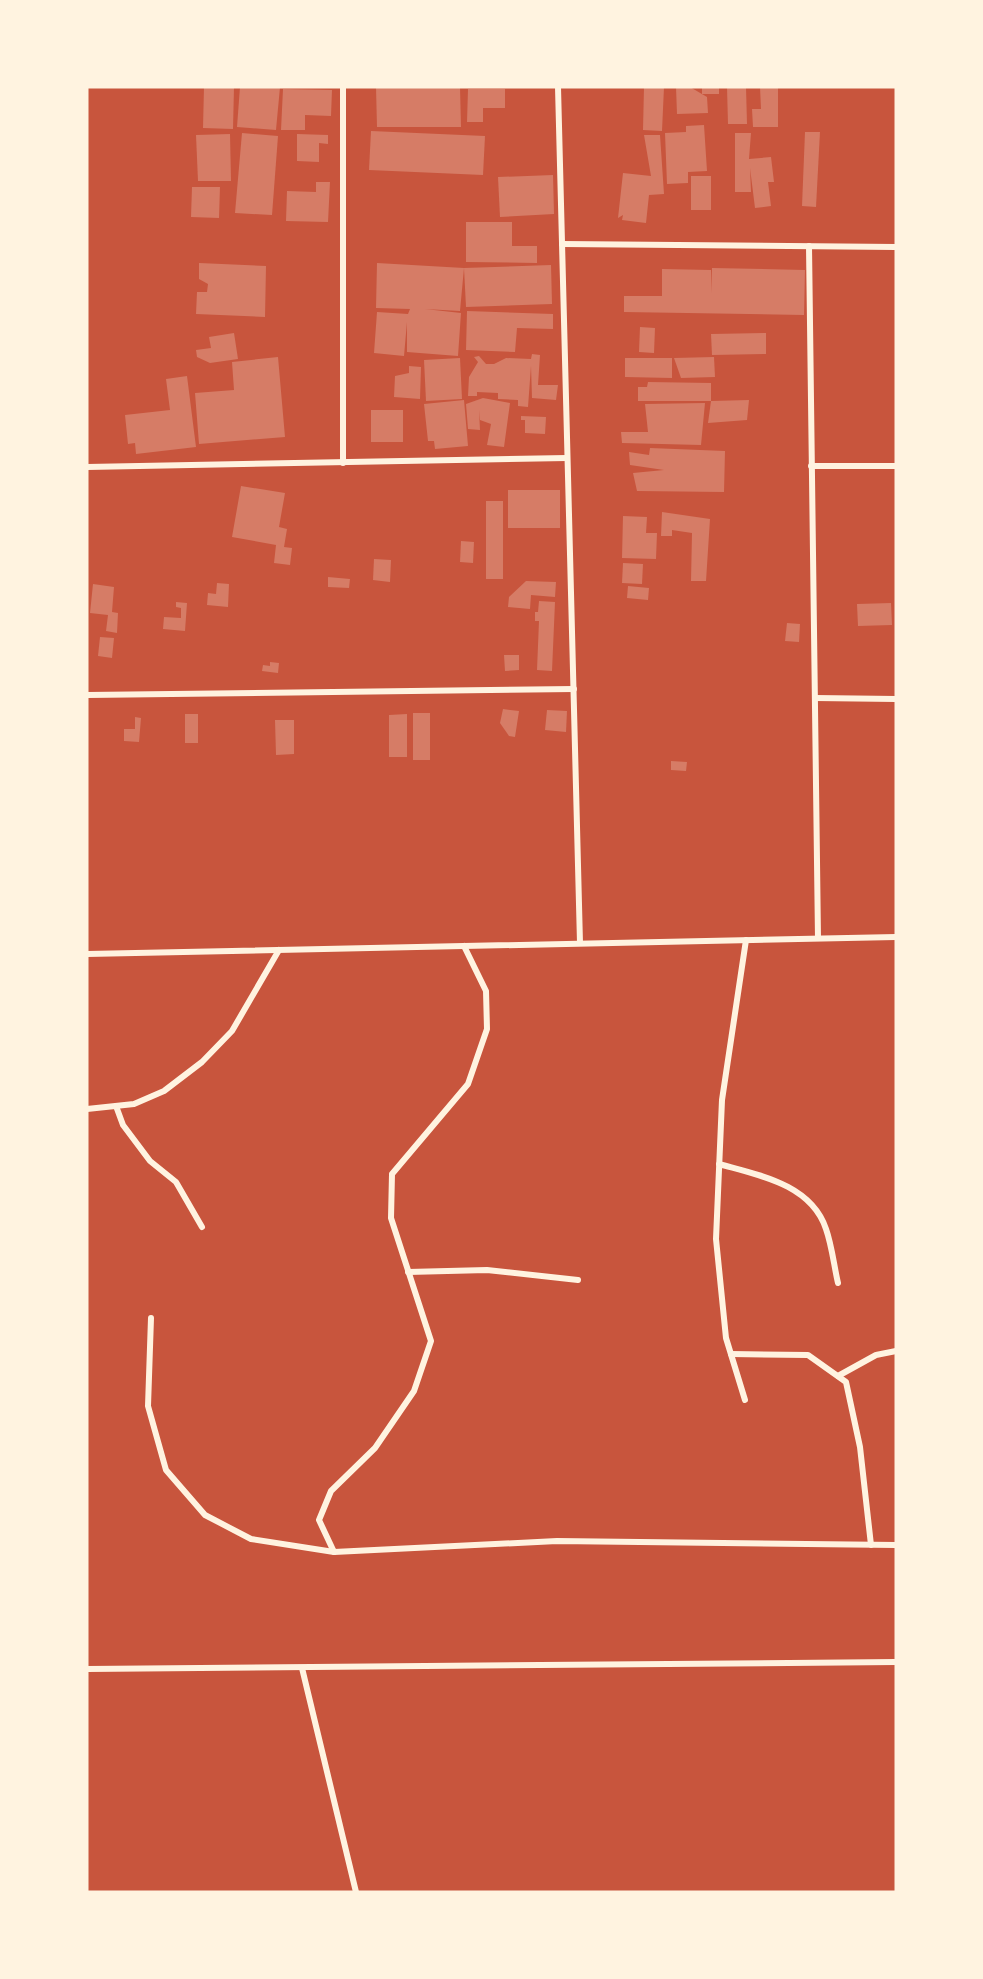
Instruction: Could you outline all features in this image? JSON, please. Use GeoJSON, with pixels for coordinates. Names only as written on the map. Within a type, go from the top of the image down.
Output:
{"type":"FeatureCollection","features":[{"type":"Feature","properties":{"kind":"street"},"geometry":{"type":"LineString","coordinates":[[343,87],[343,463]]}},
{"type":"Feature","properties":{"kind":"street"},"geometry":{"type":"LineString","coordinates":[[558,87],[580,943]]}},
{"type":"Feature","properties":{"kind":"street"},"geometry":{"type":"LineString","coordinates":[[562,244],[896,247]]}},
{"type":"Feature","properties":{"kind":"street"},"geometry":{"type":"LineString","coordinates":[[809,246],[818,938]]}},
{"type":"Feature","properties":{"kind":"street"},"geometry":{"type":"LineString","coordinates":[[87,467],[567,458]]}},
{"type":"Feature","properties":{"kind":"street"},"geometry":{"type":"LineString","coordinates":[[812,466],[896,466]]}},
{"type":"Feature","properties":{"kind":"street"},"geometry":{"type":"LineString","coordinates":[[87,695],[574,689]]}},
{"type":"Feature","properties":{"kind":"street"},"geometry":{"type":"LineString","coordinates":[[815,698],[896,699]]}},
{"type":"Feature","properties":{"kind":"street"},"geometry":{"type":"LineString","coordinates":[[87,954],[896,937]]}},
{"type":"Feature","properties":{"kind":"street"},"geometry":{"type":"LineString","coordinates":[[745,1400],[726,1338],[716,1239],[722,1100],[746,940]]}},
{"type":"Feature","properties":{"kind":"street"},"geometry":{"type":"LineString","coordinates":[[334,1552],[319,1520],[331,1491],[375,1448],[414,1391],[431,1341],[391,1218],[392,1174],[468,1084],[488,1029],[486,991],[464,946]]}},
{"type":"Feature","properties":{"kind":"street"},"geometry":{"type":"LineString","coordinates":[[87,1109],[134,1104],[165,1091],[202,1062],[232,1031],[279,950]]}},
{"type":"Feature","properties":{"kind":"street"},"geometry":{"type":"LineString","coordinates":[[116,1106],[123,1125],[150,1161],[176,1182],[202,1227]]}},
{"type":"Feature","properties":{"kind":"street"},"geometry":{"type":"LineString","coordinates":[[719,1164],[779,1181],[812,1204],[826,1227],[838,1283]]}},
{"type":"Feature","properties":{"kind":"street"},"geometry":{"type":"LineString","coordinates":[[408,1272],[487,1270],[578,1280]]}},
{"type":"Feature","properties":{"kind":"street"},"geometry":{"type":"LineString","coordinates":[[151,1318],[148,1406],[166,1470],[205,1515],[251,1539],[334,1552],[556,1541],[896,1545]]}},
{"type":"Feature","properties":{"kind":"street"},"geometry":{"type":"LineString","coordinates":[[838,1376],[876,1355],[896,1351]]}},
{"type":"Feature","properties":{"kind":"street"},"geometry":{"type":"LineString","coordinates":[[731,1354],[808,1355],[846,1382],[860,1447],[871,1545]]}},
{"type":"Feature","properties":{"kind":"street"},"geometry":{"type":"LineString","coordinates":[[87,1670],[896,1662]]}},
{"type":"Feature","properties":{"kind":"street"},"geometry":{"type":"LineString","coordinates":[[302,1668],[356,1892]]}},
{"type":"Feature","properties":{"kind":"building"},"geometry":{"type":"Polygon","coordinates":[[[204,87],[234,87],[233,129],[203,128],[204,87]]]}},
{"type":"Feature","properties":{"kind":"building"},"geometry":{"type":"Polygon","coordinates":[[[240,87],[280,87],[276,130],[237,127],[240,87]]]}},
{"type":"Feature","properties":{"kind":"building"},"geometry":{"type":"Polygon","coordinates":[[[376,87],[460,87],[461,127],[377,127],[376,87]]]}},
{"type":"Feature","properties":{"kind":"building"},"geometry":{"type":"Polygon","coordinates":[[[644,87],[664,87],[662,131],[643,130],[644,87]]]}},
{"type":"Feature","properties":{"kind":"building"},"geometry":{"type":"Polygon","coordinates":[[[676,87],[690,87],[707,97],[708,113],[677,114],[676,87]]]}},
{"type":"Feature","properties":{"kind":"building"},"geometry":{"type":"Polygon","coordinates":[[[702,87],[719,87],[719,94],[702,94],[702,87]]]}},
{"type":"Feature","properties":{"kind":"building"},"geometry":{"type":"Polygon","coordinates":[[[727,87],[746,87],[747,124],[728,124],[727,87]]]}},
{"type":"Feature","properties":{"kind":"building"},"geometry":{"type":"Polygon","coordinates":[[[760,87],[778,87],[778,127],[753,127],[752,109],[761,109],[760,87]]]}},
{"type":"Feature","properties":{"kind":"building"},"geometry":{"type":"Polygon","coordinates":[[[283,89],[332,90],[331,116],[305,115],[305,130],[281,130],[283,89]]]}},
{"type":"Feature","properties":{"kind":"building"},"geometry":{"type":"Polygon","coordinates":[[[468,89],[505,89],[505,108],[483,108],[483,122],[467,122],[468,89]]]}},
{"type":"Feature","properties":{"kind":"building"},"geometry":{"type":"Polygon","coordinates":[[[704,125],[707,171],[688,172],[688,183],[667,184],[665,133],[686,132],[686,126],[704,125]]]}},
{"type":"Feature","properties":{"kind":"building"},"geometry":{"type":"Polygon","coordinates":[[[371,131],[485,136],[483,175],[369,170],[371,131]]]}},
{"type":"Feature","properties":{"kind":"building"},"geometry":{"type":"Polygon","coordinates":[[[805,132],[820,132],[816,207],[802,206],[805,132]]]}},
{"type":"Feature","properties":{"kind":"building"},"geometry":{"type":"Polygon","coordinates":[[[242,133],[278,136],[272,215],[235,213],[242,133]]]}},
{"type":"Feature","properties":{"kind":"building"},"geometry":{"type":"Polygon","coordinates":[[[735,133],[751,133],[749,159],[771,157],[774,182],[768,182],[771,206],[755,208],[750,168],[751,192],[735,192],[735,133]]]}},
{"type":"Feature","properties":{"kind":"building"},"geometry":{"type":"Polygon","coordinates":[[[230,134],[231,181],[198,181],[196,135],[230,134]]]}},
{"type":"Feature","properties":{"kind":"building"},"geometry":{"type":"Polygon","coordinates":[[[297,134],[328,135],[328,144],[319,143],[319,162],[297,161],[297,134]]]}},
{"type":"Feature","properties":{"kind":"building"},"geometry":{"type":"Polygon","coordinates":[[[644,135],[660,135],[664,194],[649,195],[646,223],[622,220],[623,215],[618,218],[623,173],[651,176],[644,135]]]}},
{"type":"Feature","properties":{"kind":"building"},"geometry":{"type":"Polygon","coordinates":[[[553,175],[554,214],[500,217],[498,177],[553,175]]]}},
{"type":"Feature","properties":{"kind":"building"},"geometry":{"type":"Polygon","coordinates":[[[691,176],[711,176],[711,210],[691,210],[691,176]]]}},
{"type":"Feature","properties":{"kind":"building"},"geometry":{"type":"Polygon","coordinates":[[[316,182],[330,182],[328,222],[286,221],[287,191],[316,192],[316,182]]]}},
{"type":"Feature","properties":{"kind":"building"},"geometry":{"type":"Polygon","coordinates":[[[192,187],[220,187],[219,218],[191,217],[192,187]]]}},
{"type":"Feature","properties":{"kind":"building"},"geometry":{"type":"Polygon","coordinates":[[[466,222],[512,222],[512,246],[537,246],[537,263],[466,262],[466,222]]]}},
{"type":"Feature","properties":{"kind":"building"},"geometry":{"type":"Polygon","coordinates":[[[199,263],[266,266],[265,317],[196,314],[197,292],[207,292],[208,284],[199,279],[199,263]]]}},
{"type":"Feature","properties":{"kind":"building"},"geometry":{"type":"Polygon","coordinates":[[[377,263],[464,268],[460,311],[425,309],[461,313],[458,356],[407,352],[407,322],[404,356],[374,353],[377,312],[408,314],[410,309],[376,308],[377,263]]]}},
{"type":"Feature","properties":{"kind":"building"},"geometry":{"type":"Polygon","coordinates":[[[551,265],[552,304],[466,307],[464,268],[551,265]]]}},
{"type":"Feature","properties":{"kind":"building"},"geometry":{"type":"Polygon","coordinates":[[[712,268],[805,270],[804,315],[624,312],[624,296],[662,296],[662,269],[711,270],[711,293],[712,268]]]}},
{"type":"Feature","properties":{"kind":"building"},"geometry":{"type":"Polygon","coordinates":[[[467,311],[553,314],[553,329],[517,328],[515,352],[466,350],[467,311]]]}},
{"type":"Feature","properties":{"kind":"building"},"geometry":{"type":"Polygon","coordinates":[[[640,327],[655,328],[654,353],[639,352],[640,327]]]}},
{"type":"Feature","properties":{"kind":"building"},"geometry":{"type":"Polygon","coordinates":[[[234,333],[238,359],[210,363],[197,357],[196,350],[211,348],[209,337],[234,333]]]}},
{"type":"Feature","properties":{"kind":"building"},"geometry":{"type":"Polygon","coordinates":[[[766,333],[766,354],[712,355],[711,334],[766,333]]]}},
{"type":"Feature","properties":{"kind":"building"},"geometry":{"type":"Polygon","coordinates":[[[532,354],[540,355],[538,385],[558,385],[556,400],[532,398],[531,366],[528,407],[518,406],[518,400],[498,399],[498,393],[477,392],[477,396],[468,396],[469,377],[478,362],[474,357],[479,356],[486,364],[494,364],[506,358],[531,359],[532,354]]]}},
{"type":"Feature","properties":{"kind":"building"},"geometry":{"type":"Polygon","coordinates":[[[278,357],[285,437],[199,444],[195,393],[234,390],[232,362],[278,357]]]}},
{"type":"Feature","properties":{"kind":"building"},"geometry":{"type":"Polygon","coordinates":[[[714,357],[715,377],[681,378],[674,358],[714,357]]]}},
{"type":"Feature","properties":{"kind":"building"},"geometry":{"type":"Polygon","coordinates":[[[460,358],[462,399],[426,401],[424,360],[460,358]]]}},
{"type":"Feature","properties":{"kind":"building"},"geometry":{"type":"Polygon","coordinates":[[[625,358],[672,358],[672,378],[625,377],[625,358]]]}},
{"type":"Feature","properties":{"kind":"building"},"geometry":{"type":"Polygon","coordinates":[[[409,366],[421,367],[420,399],[394,397],[395,376],[409,373],[409,366]]]}},
{"type":"Feature","properties":{"kind":"building"},"geometry":{"type":"Polygon","coordinates":[[[187,376],[196,447],[136,454],[135,443],[128,444],[125,415],[170,410],[166,379],[187,376]]]}},
{"type":"Feature","properties":{"kind":"building"},"geometry":{"type":"Polygon","coordinates":[[[648,382],[711,383],[711,401],[638,401],[638,387],[647,387],[648,382]]]}},
{"type":"Feature","properties":{"kind":"building"},"geometry":{"type":"Polygon","coordinates":[[[483,398],[510,403],[504,447],[487,445],[491,424],[480,420],[479,410],[480,430],[468,429],[466,404],[483,398]]]}},
{"type":"Feature","properties":{"kind":"building"},"geometry":{"type":"Polygon","coordinates":[[[464,400],[468,446],[435,449],[434,441],[428,441],[424,404],[464,400]]]}},
{"type":"Feature","properties":{"kind":"building"},"geometry":{"type":"Polygon","coordinates":[[[749,400],[747,420],[708,423],[711,401],[749,400]]]}},
{"type":"Feature","properties":{"kind":"building"},"geometry":{"type":"Polygon","coordinates":[[[705,403],[701,445],[622,443],[621,432],[648,432],[645,404],[705,403]]]}},
{"type":"Feature","properties":{"kind":"building"},"geometry":{"type":"Polygon","coordinates":[[[371,410],[403,410],[403,442],[371,442],[371,410]]]}},
{"type":"Feature","properties":{"kind":"building"},"geometry":{"type":"Polygon","coordinates":[[[521,416],[546,417],[545,434],[525,433],[525,420],[521,420],[521,416]]]}},
{"type":"Feature","properties":{"kind":"building"},"geometry":{"type":"Polygon","coordinates":[[[650,448],[725,451],[724,492],[637,491],[633,473],[664,470],[630,465],[629,452],[649,455],[650,448]]]}},
{"type":"Feature","properties":{"kind":"building"},"geometry":{"type":"Polygon","coordinates":[[[241,486],[285,493],[279,527],[287,529],[284,547],[292,548],[290,565],[274,563],[276,545],[232,537],[241,486]]]}},
{"type":"Feature","properties":{"kind":"building"},"geometry":{"type":"Polygon","coordinates":[[[508,490],[560,490],[560,528],[508,528],[508,490]]]}},
{"type":"Feature","properties":{"kind":"building"},"geometry":{"type":"Polygon","coordinates":[[[486,501],[503,501],[503,579],[486,579],[486,501]]]}},
{"type":"Feature","properties":{"kind":"building"},"geometry":{"type":"Polygon","coordinates":[[[662,512],[710,519],[706,581],[691,581],[692,533],[672,530],[672,536],[661,536],[662,512]]]}},
{"type":"Feature","properties":{"kind":"building"},"geometry":{"type":"Polygon","coordinates":[[[623,516],[647,517],[646,533],[657,533],[656,559],[622,558],[623,516]]]}},
{"type":"Feature","properties":{"kind":"building"},"geometry":{"type":"Polygon","coordinates":[[[461,541],[474,542],[473,563],[460,562],[461,541]]]}},
{"type":"Feature","properties":{"kind":"building"},"geometry":{"type":"Polygon","coordinates":[[[374,559],[391,560],[390,582],[373,580],[374,559]]]}},
{"type":"Feature","properties":{"kind":"building"},"geometry":{"type":"Polygon","coordinates":[[[623,563],[643,564],[642,584],[622,583],[623,563]]]}},
{"type":"Feature","properties":{"kind":"building"},"geometry":{"type":"Polygon","coordinates":[[[328,577],[350,579],[349,588],[328,587],[328,577]]]}},
{"type":"Feature","properties":{"kind":"building"},"geometry":{"type":"Polygon","coordinates":[[[526,581],[556,582],[555,597],[531,595],[530,609],[508,607],[509,597],[526,581]]]}},
{"type":"Feature","properties":{"kind":"building"},"geometry":{"type":"Polygon","coordinates":[[[217,583],[229,584],[228,607],[207,605],[208,593],[216,594],[217,583]]]}},
{"type":"Feature","properties":{"kind":"building"},"geometry":{"type":"Polygon","coordinates":[[[93,584],[114,587],[112,612],[118,613],[117,633],[106,631],[108,615],[90,613],[93,584]]]}},
{"type":"Feature","properties":{"kind":"building"},"geometry":{"type":"Polygon","coordinates":[[[628,586],[649,588],[648,600],[627,598],[628,586]]]}},
{"type":"Feature","properties":{"kind":"building"},"geometry":{"type":"Polygon","coordinates":[[[539,601],[555,602],[552,671],[537,670],[539,621],[535,621],[535,612],[538,612],[539,601]]]}},
{"type":"Feature","properties":{"kind":"building"},"geometry":{"type":"Polygon","coordinates":[[[176,602],[187,603],[185,631],[163,629],[164,617],[181,618],[181,608],[176,607],[176,602]]]}},
{"type":"Feature","properties":{"kind":"building"},"geometry":{"type":"Polygon","coordinates":[[[891,603],[892,625],[858,626],[857,604],[891,603]]]}},
{"type":"Feature","properties":{"kind":"building"},"geometry":{"type":"Polygon","coordinates":[[[787,623],[800,624],[799,642],[785,641],[787,623]]]}},
{"type":"Feature","properties":{"kind":"building"},"geometry":{"type":"Polygon","coordinates":[[[100,637],[114,638],[112,658],[98,656],[100,637]]]}},
{"type":"Feature","properties":{"kind":"building"},"geometry":{"type":"Polygon","coordinates":[[[504,655],[519,655],[519,670],[505,671],[504,655]]]}},
{"type":"Feature","properties":{"kind":"building"},"geometry":{"type":"Polygon","coordinates":[[[270,662],[279,663],[278,673],[262,671],[263,665],[270,666],[270,662]]]}},
{"type":"Feature","properties":{"kind":"building"},"geometry":{"type":"Polygon","coordinates":[[[503,709],[519,711],[515,737],[509,736],[500,723],[503,709]]]}},
{"type":"Feature","properties":{"kind":"building"},"geometry":{"type":"Polygon","coordinates":[[[547,710],[567,711],[566,732],[545,730],[547,710]]]}},
{"type":"Feature","properties":{"kind":"building"},"geometry":{"type":"Polygon","coordinates":[[[413,713],[430,713],[430,760],[413,760],[413,713]]]}},
{"type":"Feature","properties":{"kind":"building"},"geometry":{"type":"Polygon","coordinates":[[[185,714],[198,714],[198,743],[185,743],[185,714]]]}},
{"type":"Feature","properties":{"kind":"building"},"geometry":{"type":"Polygon","coordinates":[[[407,714],[407,757],[389,757],[389,715],[407,714]]]}},
{"type":"Feature","properties":{"kind":"building"},"geometry":{"type":"Polygon","coordinates":[[[135,717],[141,718],[139,742],[124,741],[124,729],[135,729],[135,717]]]}},
{"type":"Feature","properties":{"kind":"building"},"geometry":{"type":"Polygon","coordinates":[[[275,720],[294,720],[294,754],[276,755],[275,720]]]}},
{"type":"Feature","properties":{"kind":"building"},"geometry":{"type":"Polygon","coordinates":[[[671,761],[687,762],[686,771],[671,770],[671,761]]]}}]}
